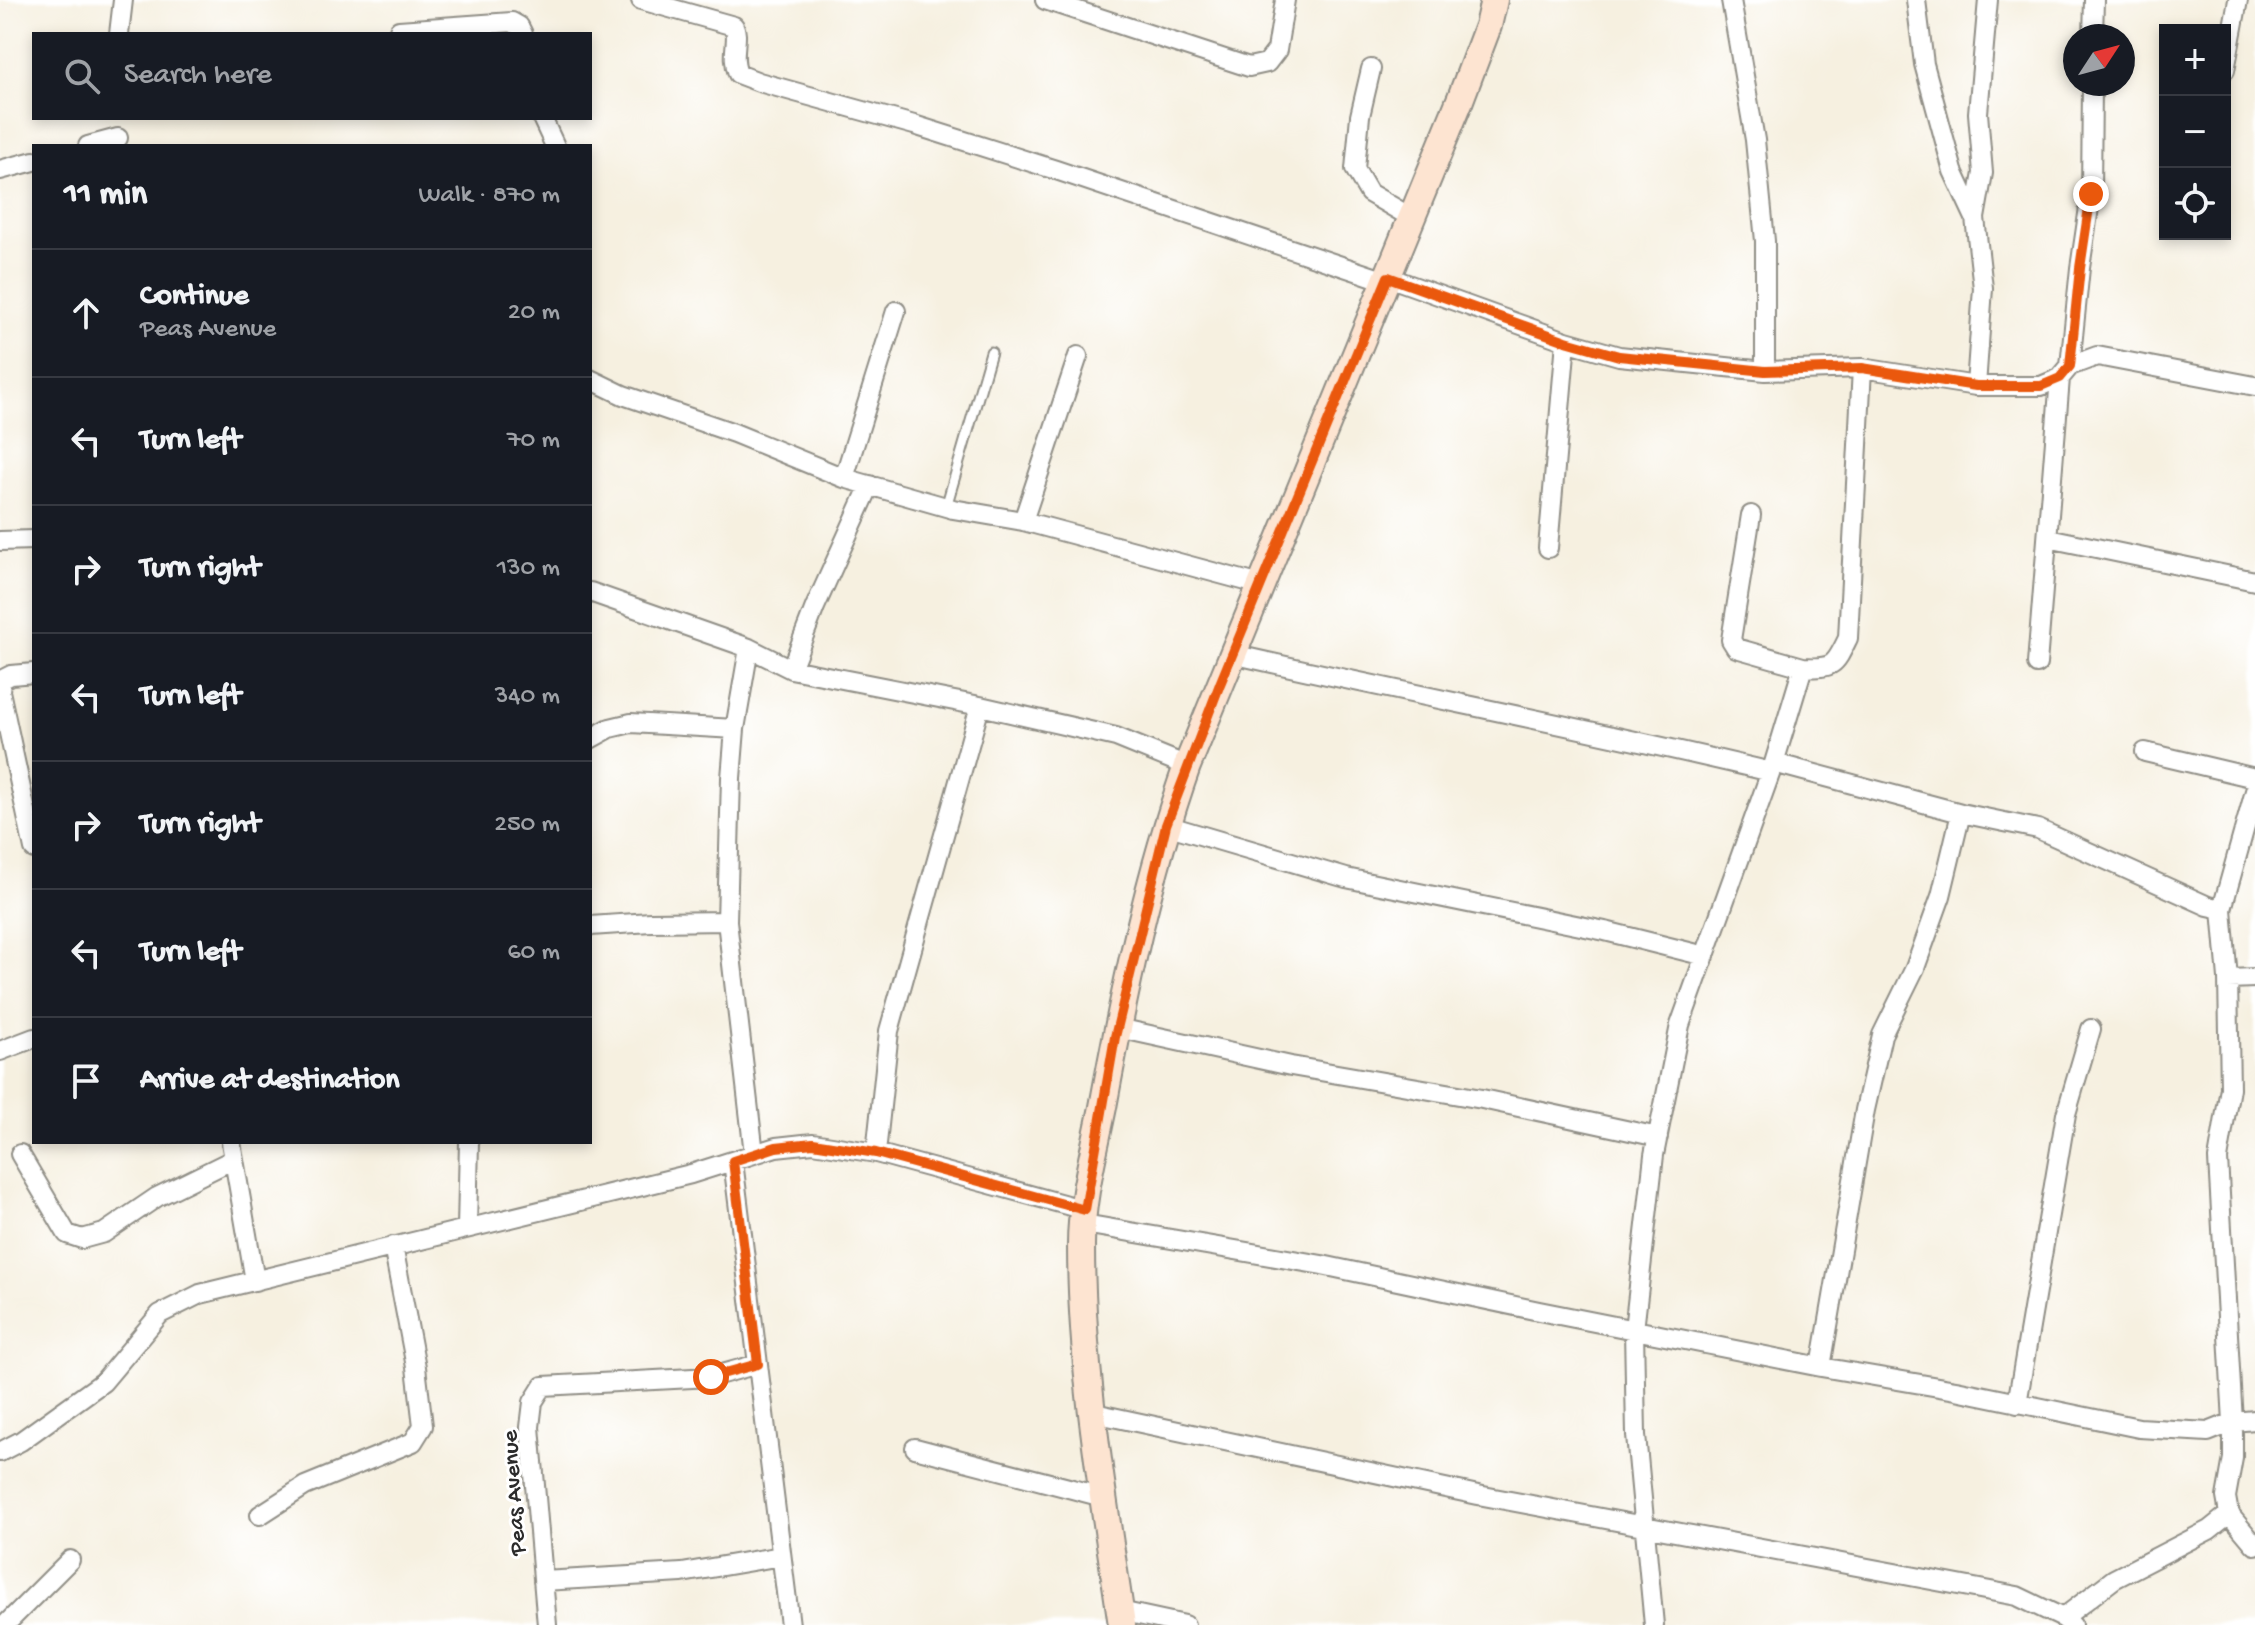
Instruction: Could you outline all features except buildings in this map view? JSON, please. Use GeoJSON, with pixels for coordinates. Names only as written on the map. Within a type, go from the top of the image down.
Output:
{"type":"FeatureCollection","features":[{"type":"Feature","properties":{"kind":"street"},"geometry":{"type":"LineString","coordinates":[[119,32],[123,0]]}},
{"type":"Feature","properties":{"kind":"street"},"geometry":{"type":"LineString","coordinates":[[641,0],[734,26],[737,35],[733,48],[734,62],[738,74],[759,82],[914,125],[1056,170],[1619,356],[1765,371],[1862,368],[1976,386],[2041,386],[2097,356],[2255,386]]}},
{"type":"Feature","properties":{"kind":"street"},"geometry":{"type":"LineString","coordinates":[[1045,0],[1249,67],[1267,63],[1277,50],[1285,0]]}},
{"type":"Feature","properties":{"kind":"street"},"geometry":{"type":"LineString","coordinates":[[1185,1625],[1121,1618],[1103,1497],[1083,1318],[1081,1241],[1118,1028],[1166,825],[1187,766],[1465,86],[1488,26],[1494,0]]}},
{"type":"Feature","properties":{"kind":"street"},"geometry":{"type":"LineString","coordinates":[[1731,0],[1755,140],[1765,241],[1765,371]]}},
{"type":"Feature","properties":{"kind":"street"},"geometry":{"type":"LineString","coordinates":[[1916,0],[1924,64],[1953,171],[1975,218]]}},
{"type":"Feature","properties":{"kind":"street"},"geometry":{"type":"LineString","coordinates":[[1976,386],[1983,288],[1975,218],[1983,173],[1978,113],[1988,0]]}},
{"type":"Feature","properties":{"kind":"street"},"geometry":{"type":"LineString","coordinates":[[2093,24],[2094,0]]}},
{"type":"Feature","properties":{"kind":"street"},"geometry":{"type":"LineString","coordinates":[[2231,38],[2238,0]]}},
{"type":"Feature","properties":{"kind":"street"},"geometry":{"type":"LineString","coordinates":[[399,30],[512,22],[522,32]]}},
{"type":"Feature","properties":{"kind":"street"},"geometry":{"type":"LineString","coordinates":[[1371,69],[1360,116],[1355,169],[1369,193],[1412,218]]}},
{"type":"Feature","properties":{"kind":"street"},"geometry":{"type":"LineString","coordinates":[[2037,664],[2065,372],[2091,194],[2092,96]]}},
{"type":"Feature","properties":{"kind":"street"},"geometry":{"type":"LineString","coordinates":[[118,120],[118,142]]}},
{"type":"Feature","properties":{"kind":"street"},"geometry":{"type":"LineString","coordinates":[[543,120],[554,144]]}},
{"type":"Feature","properties":{"kind":"street"},"geometry":{"type":"LineString","coordinates":[[0,170],[32,162]]}},
{"type":"Feature","properties":{"kind":"street"},"geometry":{"type":"LineString","coordinates":[[844,478],[896,311]]}},
{"type":"Feature","properties":{"kind":"street"},"geometry":{"type":"LineString","coordinates":[[1548,548],[1566,341]]}},
{"type":"Feature","properties":{"kind":"street"},"geometry":{"type":"LineString","coordinates":[[1023,521],[1078,356]]}},
{"type":"Feature","properties":{"kind":"street"},"geometry":{"type":"LineString","coordinates":[[1751,515],[1731,640],[1736,648],[1803,667],[1825,668],[1837,662],[1848,638],[1862,368]]}},
{"type":"Feature","properties":{"kind":"street"},"geometry":{"type":"LineString","coordinates":[[592,380],[623,395],[734,433],[844,478],[946,507],[1023,521],[1261,585]]}},
{"type":"Feature","properties":{"kind":"street"},"geometry":{"type":"LineString","coordinates":[[791,669],[815,607],[870,485]]}},
{"type":"Feature","properties":{"kind":"street"},"geometry":{"type":"LineString","coordinates":[[2048,538],[2255,581]]}},
{"type":"Feature","properties":{"kind":"street"},"geometry":{"type":"LineString","coordinates":[[0,541],[32,540]]}},
{"type":"Feature","properties":{"kind":"street"},"geometry":{"type":"LineString","coordinates":[[592,593],[749,648],[791,669],[980,706],[1116,737],[1187,766]]}},
{"type":"Feature","properties":{"kind":"street"},"geometry":{"type":"LineString","coordinates":[[749,648],[735,729],[727,921],[754,1154]]}},
{"type":"Feature","properties":{"kind":"street"},"geometry":{"type":"LineString","coordinates":[[1232,654],[1772,768],[2038,829],[2208,906],[2222,909]]}},
{"type":"Feature","properties":{"kind":"street"},"geometry":{"type":"LineString","coordinates":[[1654,1625],[1636,1435],[1634,1330],[1658,1137],[1680,1025],[1772,768],[1803,667]]}},
{"type":"Feature","properties":{"kind":"street"},"geometry":{"type":"LineString","coordinates":[[32,673],[11,675],[1,680],[0,691],[32,840]]}},
{"type":"Feature","properties":{"kind":"street"},"geometry":{"type":"LineString","coordinates":[[876,1153],[889,1031],[980,706]]}},
{"type":"Feature","properties":{"kind":"street"},"geometry":{"type":"LineString","coordinates":[[592,738],[610,728],[631,723],[735,729]]}},
{"type":"Feature","properties":{"kind":"street"},"geometry":{"type":"LineString","coordinates":[[2145,752],[2255,778]]}},
{"type":"Feature","properties":{"kind":"street"},"geometry":{"type":"LineString","coordinates":[[2255,791],[2222,909],[2228,979],[2230,1088],[2218,1159],[2233,1422],[2233,1458],[2226,1497],[2229,1514],[2255,1545]]}},
{"type":"Feature","properties":{"kind":"street"},"geometry":{"type":"LineString","coordinates":[[1821,1367],[1865,1110],[1882,1035],[1915,968],[1941,896],[1961,813]]}},
{"type":"Feature","properties":{"kind":"street"},"geometry":{"type":"LineString","coordinates":[[1166,825],[1346,878],[1605,931],[1705,956]]}},
{"type":"Feature","properties":{"kind":"street"},"geometry":{"type":"LineString","coordinates":[[592,926],[727,921]]}},
{"type":"Feature","properties":{"kind":"street"},"geometry":{"type":"LineString","coordinates":[[2228,979],[2255,978]]}},
{"type":"Feature","properties":{"kind":"street"},"geometry":{"type":"LineString","coordinates":[[1118,1028],[1291,1066],[1482,1099],[1658,1137]]}},
{"type":"Feature","properties":{"kind":"street"},"geometry":{"type":"LineString","coordinates":[[2017,1404],[2066,1114],[2091,1029]]}},
{"type":"Feature","properties":{"kind":"street"},"geometry":{"type":"LineString","coordinates":[[0,1051],[32,1039]]}},
{"type":"Feature","properties":{"kind":"street"},"geometry":{"type":"LineString","coordinates":[[0,1452],[21,1441],[103,1382],[160,1314],[200,1294],[691,1174],[776,1147],[813,1143],[876,1153],[1084,1217],[1821,1367],[1956,1390],[2139,1428],[2208,1432],[2233,1422],[2255,1420]]}},
{"type":"Feature","properties":{"kind":"street"},"geometry":{"type":"LineString","coordinates":[[467,1228],[469,1144]]}},
{"type":"Feature","properties":{"kind":"street"},"geometry":{"type":"LineString","coordinates":[[20,1154],[67,1234],[82,1239],[104,1233],[233,1150],[255,1281]]}},
{"type":"Feature","properties":{"kind":"street"},"geometry":{"type":"LineString","coordinates":[[733,1161],[790,1625]]}},
{"type":"Feature","properties":{"kind":"street"},"geometry":{"type":"LineString","coordinates":[[260,1515],[305,1486],[413,1442],[423,1426],[416,1367],[393,1246]]}},
{"type":"Feature","properties":{"kind":"street","name":"Peas Avenue"},"geometry":{"type":"LineString","coordinates":[[547,1625],[530,1427],[533,1402],[543,1386],[711,1377],[758,1364]]}},
{"type":"Feature","properties":{"kind":"street"},"geometry":{"type":"LineString","coordinates":[[1094,1413],[1334,1466],[2017,1596],[2068,1622],[2114,1579],[2209,1530],[2229,1514]]}},
{"type":"Feature","properties":{"kind":"street"},"geometry":{"type":"LineString","coordinates":[[915,1448],[1103,1497]]}},
{"type":"Feature","properties":{"kind":"street"},"geometry":{"type":"LineString","coordinates":[[543,1581],[682,1573],[781,1556]]}},
{"type":"Feature","properties":{"kind":"street"},"geometry":{"type":"LineString","coordinates":[[5,1625],[70,1560]]}},
{"type":"Feature","properties":{"kind":"lane"},"geometry":{"type":"LineString","coordinates":[[946,507],[991,352]]}},
{"type":"Feature","properties":{"kind":"route"},"geometry":{"type":"LineString","coordinates":[[711,1377],[758,1364],[733,1161],[776,1147],[813,1143],[921,1164],[1085,1210],[1115,1037],[1166,825],[1220,684],[1388,277],[1566,341],[1619,356],[1738,370],[1862,368],[1976,386],[2041,386],[2060,378],[2070,366],[2091,194]]}}]}
